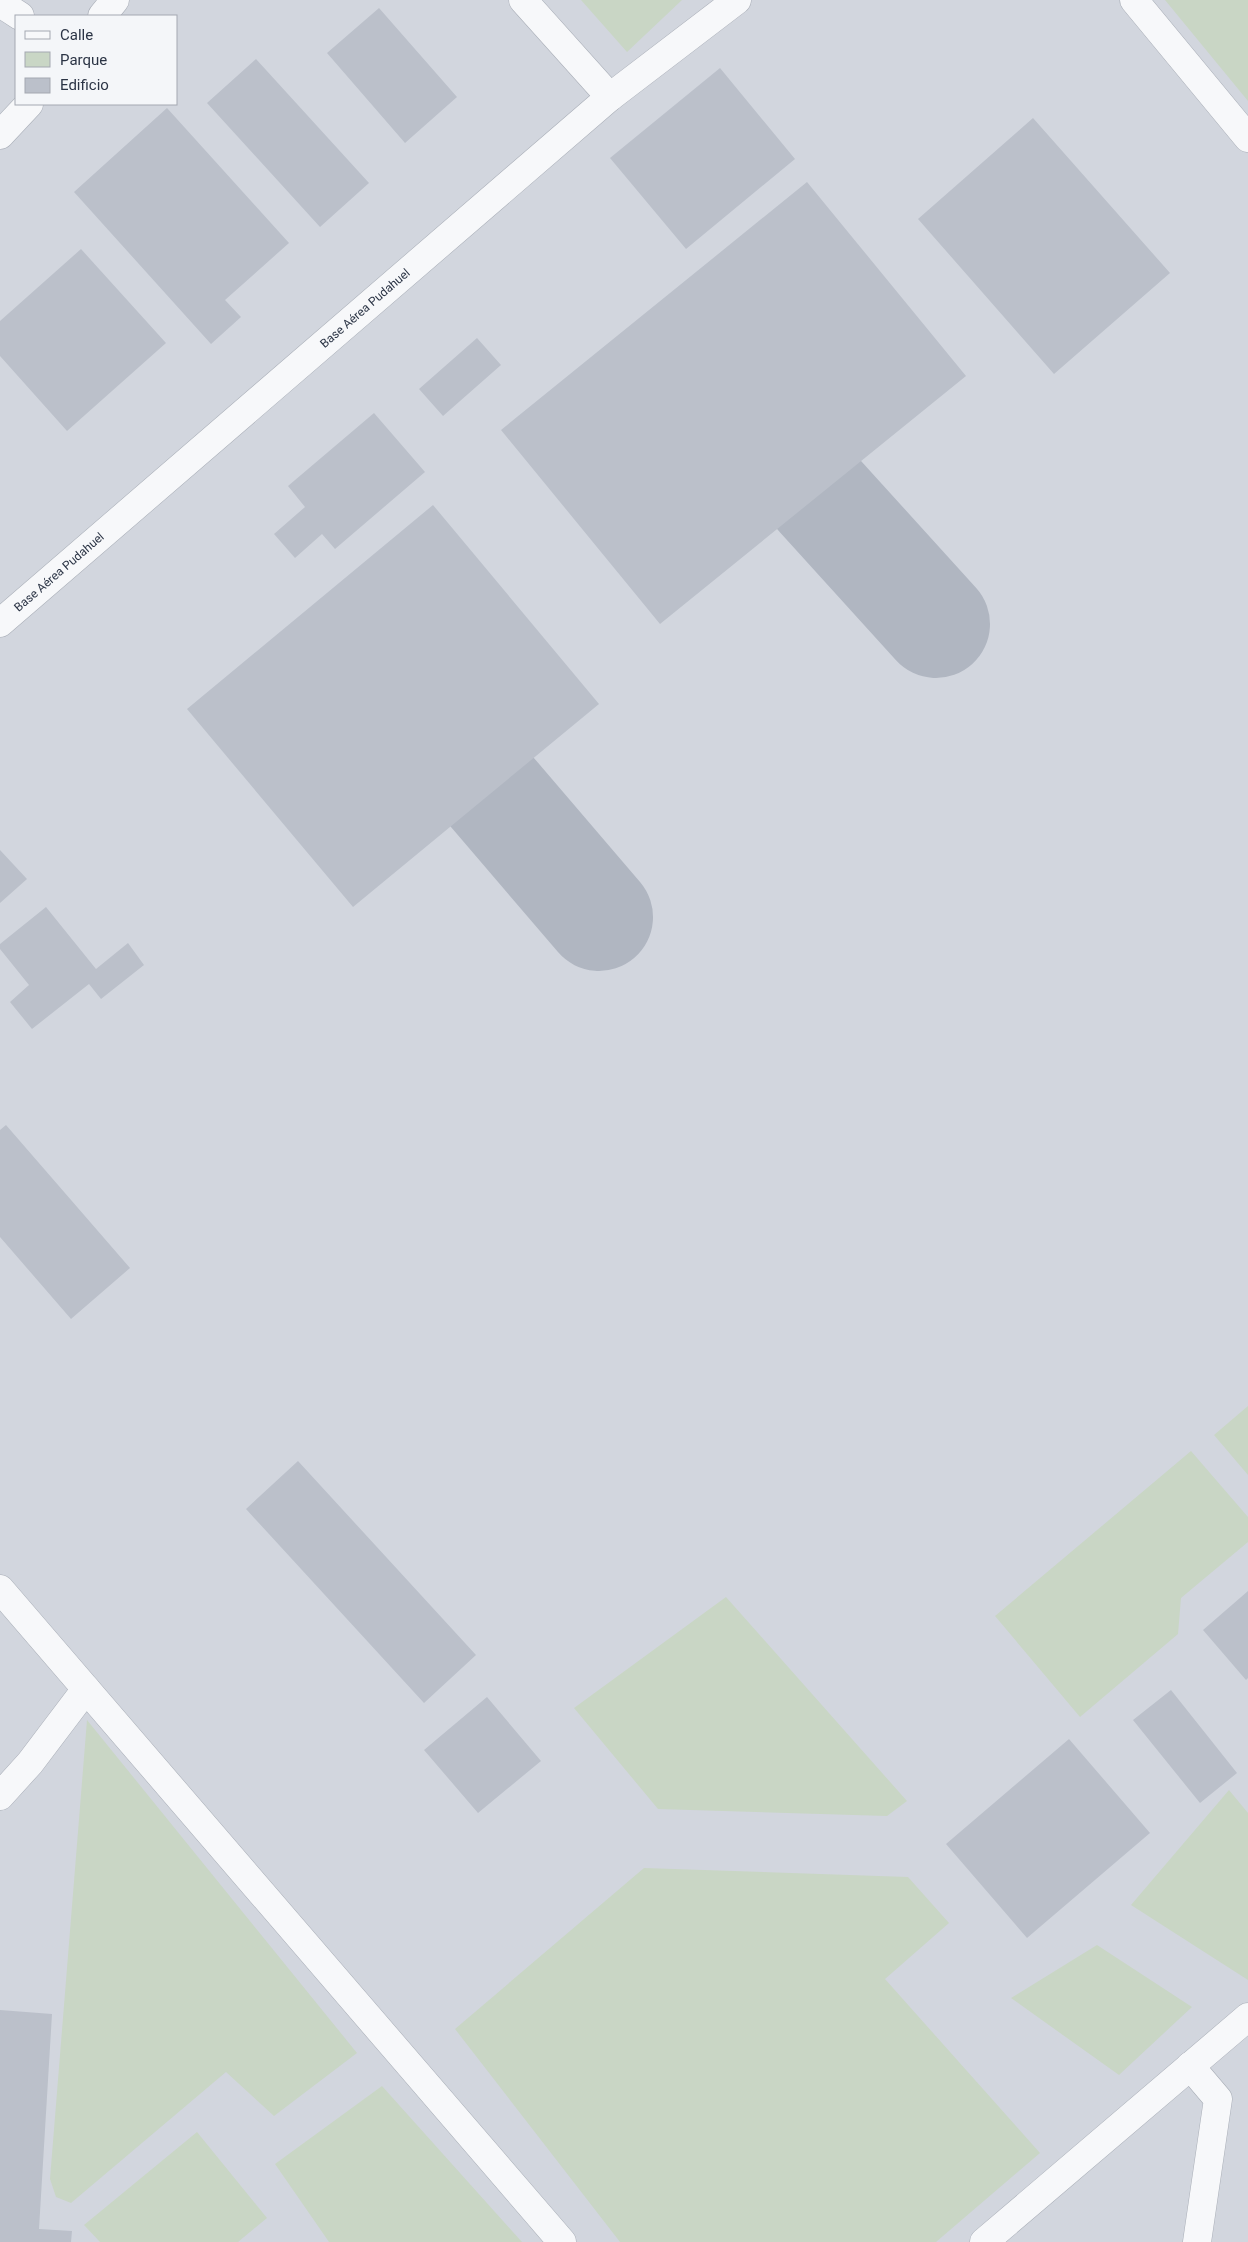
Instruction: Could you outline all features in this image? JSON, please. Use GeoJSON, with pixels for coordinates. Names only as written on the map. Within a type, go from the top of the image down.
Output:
{"type":"FeatureCollection","features":[{"type":"Feature","properties":{"kind":"street"},"geometry":{"type":"LineString","coordinates":[[103,15],[115,0]]}},
{"type":"Feature","properties":{"kind":"street"},"geometry":{"type":"LineString","coordinates":[[523,0],[610,98]]}},
{"type":"Feature","properties":{"kind":"street","name":"Base Aérea Pudahuel"},"geometry":{"type":"LineString","coordinates":[[0,623],[610,98],[737,0]]}},
{"type":"Feature","properties":{"kind":"street"},"geometry":{"type":"LineString","coordinates":[[1134,0],[1248,138]]}},
{"type":"Feature","properties":{"kind":"street"},"geometry":{"type":"LineString","coordinates":[[0,3],[18,15]]}},
{"type":"Feature","properties":{"kind":"street"},"geometry":{"type":"LineString","coordinates":[[0,134],[28,105]]}},
{"type":"Feature","properties":{"kind":"street"},"geometry":{"type":"LineString","coordinates":[[0,1589],[562,2242]]}},
{"type":"Feature","properties":{"kind":"street"},"geometry":{"type":"LineString","coordinates":[[0,1796],[30,1763],[86,1689]]}},
{"type":"Feature","properties":{"kind":"street"},"geometry":{"type":"LineString","coordinates":[[984,2242],[1248,2016]]}},
{"type":"Feature","properties":{"kind":"street"},"geometry":{"type":"LineString","coordinates":[[1190,2066],[1218,2099],[1197,2242]]}},
{"type":"Feature","properties":{"kind":"shaded area"},"geometry":{"type":"Polygon","coordinates":[[[0,0],[1248,0],[1248,2242],[0,2242],[0,0]]]}},
{"type":"Feature","properties":{"kind":"green space"},"geometry":{"type":"Polygon","coordinates":[[[581,0],[682,0],[627,52],[581,0]]]}},
{"type":"Feature","properties":{"kind":"green space"},"geometry":{"type":"Polygon","coordinates":[[[1165,0],[1248,0],[1248,101],[1165,0]]]}},
{"type":"Feature","properties":{"kind":"green space"},"geometry":{"type":"Polygon","coordinates":[[[1248,1406],[1248,1475],[1214,1435],[1248,1406]]]}},
{"type":"Feature","properties":{"kind":"green space"},"geometry":{"type":"Polygon","coordinates":[[[1191,1451],[1248,1517],[1248,1542],[1181,1598],[1178,1634],[1080,1717],[995,1616],[1191,1451]]]}},
{"type":"Feature","properties":{"kind":"green space"},"geometry":{"type":"Polygon","coordinates":[[[726,1597],[907,1801],[887,1816],[658,1809],[574,1708],[726,1597]]]}},
{"type":"Feature","properties":{"kind":"green space"},"geometry":{"type":"Polygon","coordinates":[[[87,1720],[357,2053],[274,2116],[226,2072],[71,2203],[56,2197],[50,2179],[87,1720]]]}},
{"type":"Feature","properties":{"kind":"green space"},"geometry":{"type":"Polygon","coordinates":[[[1229,1790],[1248,1813],[1248,1980],[1131,1905],[1229,1790]]]}},
{"type":"Feature","properties":{"kind":"green space"},"geometry":{"type":"Polygon","coordinates":[[[644,1868],[908,1877],[949,1923],[885,1979],[1040,2153],[936,2242],[620,2242],[455,2029],[644,1868]]]}},
{"type":"Feature","properties":{"kind":"green space"},"geometry":{"type":"Polygon","coordinates":[[[1097,1945],[1192,2007],[1119,2075],[1011,1998],[1097,1945]]]}},
{"type":"Feature","properties":{"kind":"green space"},"geometry":{"type":"Polygon","coordinates":[[[382,2086],[522,2242],[329,2242],[275,2164],[382,2086]]]}},
{"type":"Feature","properties":{"kind":"green space"},"geometry":{"type":"Polygon","coordinates":[[[197,2132],[267,2218],[238,2242],[100,2242],[84,2225],[197,2132]]]}},
{"type":"Feature","properties":{"kind":"building"},"geometry":{"type":"Polygon","coordinates":[[[379,8],[457,97],[405,143],[327,53],[379,8]]]}},
{"type":"Feature","properties":{"kind":"building"},"geometry":{"type":"Polygon","coordinates":[[[256,59],[369,183],[320,227],[207,103],[256,59]]]}},
{"type":"Feature","properties":{"kind":"building"},"geometry":{"type":"Polygon","coordinates":[[[720,68],[795,159],[686,249],[610,158],[720,68]]]}},
{"type":"Feature","properties":{"kind":"building"},"geometry":{"type":"Polygon","coordinates":[[[167,108],[289,243],[225,300],[241,317],[211,344],[74,192],[167,108]]]}},
{"type":"Feature","properties":{"kind":"building"},"geometry":{"type":"Polygon","coordinates":[[[1033,118],[1170,273],[1054,374],[918,219],[1033,118]]]}},
{"type":"Feature","properties":{"kind":"building"},"geometry":{"type":"Polygon","coordinates":[[[807,182],[966,376],[660,624],[501,430],[807,182]]]}},
{"type":"Feature","properties":{"kind":"building"},"geometry":{"type":"Polygon","coordinates":[[[81,249],[166,343],[67,431],[0,356],[0,321],[81,249]]]}},
{"type":"Feature","properties":{"kind":"building"},"geometry":{"type":"Polygon","coordinates":[[[477,338],[501,365],[443,416],[419,389],[477,338]]]}},
{"type":"Feature","properties":{"kind":"building"},"geometry":{"type":"Polygon","coordinates":[[[374,413],[425,472],[335,549],[322,534],[295,558],[274,534],[305,507],[288,486],[374,413]]]}},
{"type":"Feature","properties":{"kind":"building"},"geometry":{"type":"Polygon","coordinates":[[[433,505],[599,704],[353,907],[187,709],[433,505]]]}},
{"type":"Feature","properties":{"kind":"building"},"geometry":{"type":"Polygon","coordinates":[[[0,850],[27,879],[0,903],[0,850]]]}},
{"type":"Feature","properties":{"kind":"building"},"geometry":{"type":"Polygon","coordinates":[[[46,907],[96,969],[128,943],[144,965],[101,999],[89,984],[32,1029],[10,1002],[29,985],[0,949],[0,944],[46,907]]]}},
{"type":"Feature","properties":{"kind":"building"},"geometry":{"type":"Polygon","coordinates":[[[6,1125],[130,1268],[71,1319],[0,1237],[0,1130],[6,1125]]]}},
{"type":"Feature","properties":{"kind":"building"},"geometry":{"type":"Polygon","coordinates":[[[298,1461],[476,1655],[424,1703],[246,1509],[298,1461]]]}},
{"type":"Feature","properties":{"kind":"building"},"geometry":{"type":"Polygon","coordinates":[[[1248,1591],[1248,1678],[1246,1680],[1203,1630],[1248,1591]]]}},
{"type":"Feature","properties":{"kind":"building"},"geometry":{"type":"Polygon","coordinates":[[[1171,1690],[1237,1773],[1200,1803],[1133,1720],[1171,1690]]]}},
{"type":"Feature","properties":{"kind":"building"},"geometry":{"type":"Polygon","coordinates":[[[487,1697],[541,1761],[478,1813],[424,1750],[487,1697]]]}},
{"type":"Feature","properties":{"kind":"building"},"geometry":{"type":"Polygon","coordinates":[[[1069,1739],[1150,1833],[1027,1938],[946,1844],[1069,1739]]]}},
{"type":"Feature","properties":{"kind":"building"},"geometry":{"type":"Polygon","coordinates":[[[0,2010],[52,2014],[39,2229],[72,2231],[71,2242],[0,2242],[0,2010]]]}},
{"type":"Feature","properties":{"kind":"taxiway"},"geometry":{"type":"LineString","coordinates":[[819,495],[936,624]]}},
{"type":"Feature","properties":{"kind":"taxiway"},"geometry":{"type":"LineString","coordinates":[[492,792],[599,917]]}}]}
